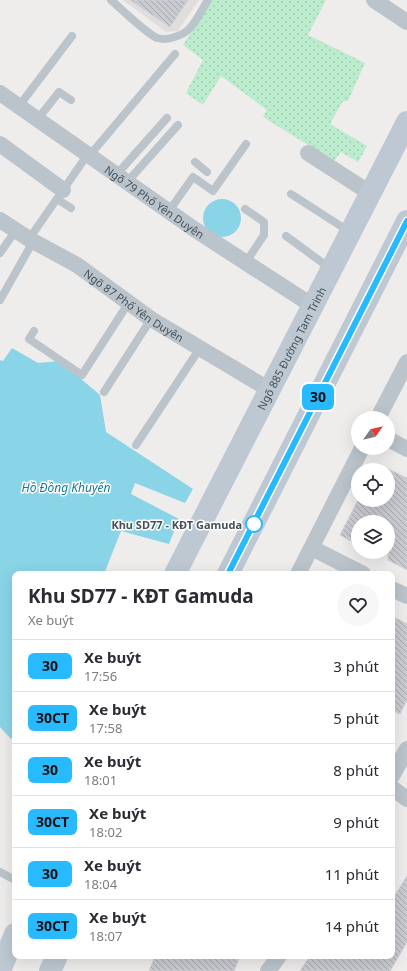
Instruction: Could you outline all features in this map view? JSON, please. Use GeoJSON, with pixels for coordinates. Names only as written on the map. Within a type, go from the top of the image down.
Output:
{"type":"FeatureCollection","features":[{"type":"Feature","properties":{"kind":"street"},"geometry":{"type":"LineString","coordinates":[[374,0],[407,22]]}},
{"type":"Feature","properties":{"kind":"street","name":"Ngõ 79 Phố Yên Duyên"},"geometry":{"type":"LineString","coordinates":[[0,92],[37,120],[89,154],[168,210],[313,306]]}},
{"type":"Feature","properties":{"kind":"street","name":"Ngõ 885 Đường Tam Trinh"},"geometry":{"type":"LineString","coordinates":[[177,571],[407,122]]}},
{"type":"Feature","properties":{"kind":"street"},"geometry":{"type":"LineString","coordinates":[[0,144],[60,194]]}},
{"type":"Feature","properties":{"kind":"street"},"geometry":{"type":"LineString","coordinates":[[308,153],[370,194]]}},
{"type":"Feature","properties":{"kind":"street","name":"Ngõ 87 Phố Yên Duyên"},"geometry":{"type":"LineString","coordinates":[[0,220],[76,265],[151,319],[270,390]]}},
{"type":"Feature","properties":{"kind":"street"},"geometry":{"type":"LineString","coordinates":[[230,571],[407,221]]}},
{"type":"Feature","properties":{"kind":"street"},"geometry":{"type":"LineString","coordinates":[[382,411],[407,362]]}},
{"type":"Feature","properties":{"kind":"street"},"geometry":{"type":"LineString","coordinates":[[395,443],[407,449]]}},
{"type":"Feature","properties":{"kind":"street"},"geometry":{"type":"LineString","coordinates":[[300,571],[358,455]]}},
{"type":"Feature","properties":{"kind":"street"},"geometry":{"type":"LineString","coordinates":[[312,548],[357,571]]}},
{"type":"Feature","properties":{"kind":"street"},"geometry":{"type":"LineString","coordinates":[[395,590],[407,596]]}},
{"type":"Feature","properties":{"kind":"street"},"geometry":{"type":"LineString","coordinates":[[395,771],[407,749]]}},
{"type":"Feature","properties":{"kind":"street"},"geometry":{"type":"LineString","coordinates":[[395,790],[407,799]]}},
{"type":"Feature","properties":{"kind":"street"},"geometry":{"type":"LineString","coordinates":[[0,971],[12,941]]}},
{"type":"Feature","properties":{"kind":"street"},"geometry":{"type":"LineString","coordinates":[[50,971],[56,959]]}},
{"type":"Feature","properties":{"kind":"street"},"geometry":{"type":"LineString","coordinates":[[268,971],[277,959]]}},
{"type":"Feature","properties":{"kind":"lane"},"geometry":{"type":"LineString","coordinates":[[111,0],[157,38],[168,39],[180,35],[189,29],[208,0]]}},
{"type":"Feature","properties":{"kind":"lane"},"geometry":{"type":"LineString","coordinates":[[19,106],[72,36]]}},
{"type":"Feature","properties":{"kind":"lane"},"geometry":{"type":"LineString","coordinates":[[0,300],[26,236],[60,194],[89,154],[175,54]]}},
{"type":"Feature","properties":{"kind":"lane"},"geometry":{"type":"LineString","coordinates":[[37,120],[59,92],[71,100]]}},
{"type":"Feature","properties":{"kind":"lane"},"geometry":{"type":"LineString","coordinates":[[122,178],[167,118]]}},
{"type":"Feature","properties":{"kind":"lane"},"geometry":{"type":"LineString","coordinates":[[122,178],[178,125]]}},
{"type":"Feature","properties":{"kind":"lane"},"geometry":{"type":"LineString","coordinates":[[193,177],[213,191],[246,144]]}},
{"type":"Feature","properties":{"kind":"lane"},"geometry":{"type":"LineString","coordinates":[[168,210],[201,167]]}},
{"type":"Feature","properties":{"kind":"lane"},"geometry":{"type":"LineString","coordinates":[[60,194],[71,208]]}},
{"type":"Feature","properties":{"kind":"lane"},"geometry":{"type":"LineString","coordinates":[[291,194],[350,232]]}},
{"type":"Feature","properties":{"kind":"lane"},"geometry":{"type":"LineString","coordinates":[[245,209],[264,222],[264,235],[246,262]]}},
{"type":"Feature","properties":{"kind":"lane"},"geometry":{"type":"LineString","coordinates":[[0,253],[26,236]]}},
{"type":"Feature","properties":{"kind":"lane"},"geometry":{"type":"LineString","coordinates":[[286,236],[332,270]]}},
{"type":"Feature","properties":{"kind":"lane"},"geometry":{"type":"LineString","coordinates":[[34,331],[29,339],[82,375],[129,302]]}},
{"type":"Feature","properties":{"kind":"lane"},"geometry":{"type":"LineString","coordinates":[[104,392],[151,319]]}},
{"type":"Feature","properties":{"kind":"lane"},"geometry":{"type":"LineString","coordinates":[[136,444],[200,348]]}},
{"type":"Feature","properties":{"kind":"lane"},"geometry":{"type":"LineString","coordinates":[[0,872],[12,878]]}},
{"type":"Feature","properties":{"kind":"shaded area"},"geometry":{"type":"Polygon","coordinates":[[[123,0],[199,0],[178,31],[166,32],[123,0]]]}},
{"type":"Feature","properties":{"kind":"green space"},"geometry":{"type":"Polygon","coordinates":[[[212,0],[326,0],[308,35],[365,63],[348,101],[343,101],[330,124],[367,146],[358,162],[341,152],[334,161],[263,117],[267,110],[221,76],[203,105],[186,93],[203,60],[183,45],[212,0]]]}},
{"type":"Feature","properties":{"kind":"water"},"geometry":{"type":"Polygon","coordinates":[[[218,199],[226,199],[236,204],[240,211],[240,225],[236,232],[226,237],[218,237],[208,232],[206,229],[203,222],[203,214],[208,204],[211,202],[218,199]]]}},
{"type":"Feature","properties":{"kind":"water","name":"Hồ Đồng Khuyến"},"geometry":{"type":"Polygon","coordinates":[[[12,348],[38,363],[60,361],[100,395],[106,432],[193,489],[185,503],[135,483],[131,494],[179,519],[169,544],[121,531],[105,571],[12,571],[11,739],[0,727],[0,360],[3,361],[12,348]]]}},
{"type":"Feature","properties":{"kind":"building"},"geometry":{"type":"Polygon","coordinates":[[[130,0],[188,0],[170,27],[130,0]]]}},
{"type":"Feature","properties":{"kind":"building"},"geometry":{"type":"Polygon","coordinates":[[[395,472],[407,478],[407,570],[388,560],[395,559],[395,515],[351,515],[351,541],[340,535],[354,507],[395,507],[395,472]]]}},
{"type":"Feature","properties":{"kind":"building"},"geometry":{"type":"Polygon","coordinates":[[[395,618],[407,624],[407,700],[400,714],[395,712],[395,618]]]}},
{"type":"Feature","properties":{"kind":"building"},"geometry":{"type":"Polygon","coordinates":[[[407,876],[407,942],[390,971],[300,971],[308,959],[395,959],[395,895],[407,876]]]}},
{"type":"Feature","properties":{"kind":"building"},"geometry":{"type":"Polygon","coordinates":[[[154,959],[239,959],[234,971],[149,971],[154,959]]]}},
{"type":"Feature","properties":{"kind":"bus line","name":"30"},"geometry":{"type":"LineString","coordinates":[[230,571],[407,221]]}},
{"type":"Feature","properties":{"kind":"place","name":"Khu SD77 - KĐT Gamuda"},"geometry":{"type":"Point","coordinates":[254,524]}}]}
